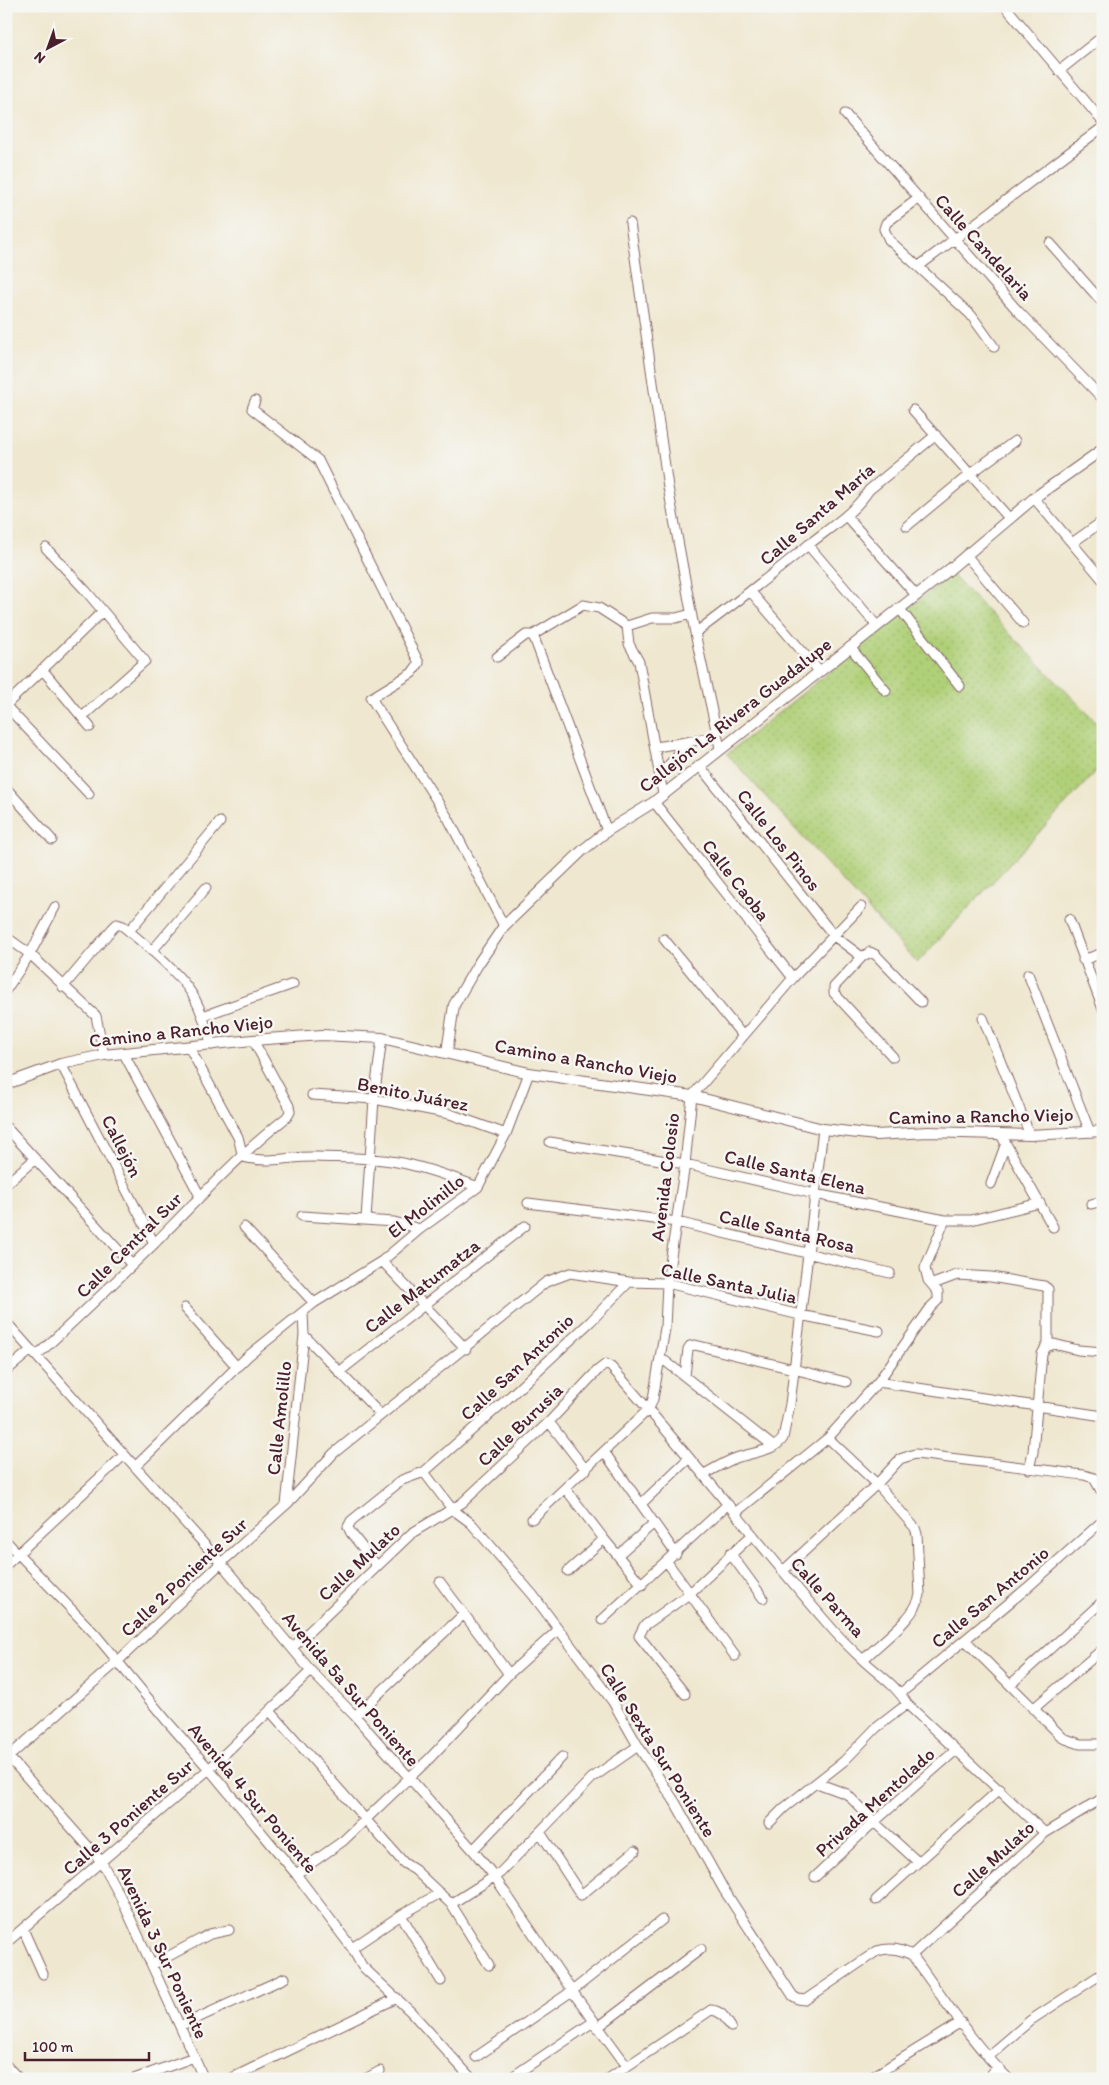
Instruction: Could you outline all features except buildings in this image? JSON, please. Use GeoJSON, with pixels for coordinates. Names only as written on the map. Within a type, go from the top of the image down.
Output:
{"type":"FeatureCollection","features":[{"type":"Feature","properties":{"kind":"street"},"geometry":{"type":"LineString","coordinates":[[1005,6],[1103,122]]}},
{"type":"Feature","properties":{"kind":"street"},"geometry":{"type":"LineString","coordinates":[[1059,71],[1103,36]]}},
{"type":"Feature","properties":{"kind":"street","name":"Calle Candelaria"},"geometry":{"type":"LineString","coordinates":[[845,114],[1017,310],[1103,399]]}},
{"type":"Feature","properties":{"kind":"street"},"geometry":{"type":"LineString","coordinates":[[919,266],[1103,127]]}},
{"type":"Feature","properties":{"kind":"street"},"geometry":{"type":"LineString","coordinates":[[919,198],[886,223],[884,229],[890,240],[971,315],[994,346]]}},
{"type":"Feature","properties":{"kind":"street"},"geometry":{"type":"LineString","coordinates":[[630,223],[668,487],[694,633],[720,748]]}},
{"type":"Feature","properties":{"kind":"street"},"geometry":{"type":"LineString","coordinates":[[1050,243],[1102,300]]}},
{"type":"Feature","properties":{"kind":"street"},"geometry":{"type":"LineString","coordinates":[[255,401],[252,409],[318,460],[419,663],[412,673],[371,698],[448,818],[504,926]]}},
{"type":"Feature","properties":{"kind":"street"},"geometry":{"type":"LineString","coordinates":[[913,410],[1010,519]]}},
{"type":"Feature","properties":{"kind":"street","name":"Calle Santa María"},"geometry":{"type":"LineString","coordinates":[[694,633],[751,592],[846,516],[861,502],[869,490],[936,435]]}},
{"type":"Feature","properties":{"kind":"street"},"geometry":{"type":"LineString","coordinates":[[907,526],[970,474],[1015,441]]}},
{"type":"Feature","properties":{"kind":"street","name":"Callejón La Rivera Guadalupe"},"geometry":{"type":"LineString","coordinates":[[447,1052],[454,1005],[478,964],[504,926],[583,850],[607,831],[654,802],[720,748],[900,608],[1034,498],[1102,451]]}},
{"type":"Feature","properties":{"kind":"street"},"geometry":{"type":"LineString","coordinates":[[1034,498],[1103,580]]}},
{"type":"Feature","properties":{"kind":"street"},"geometry":{"type":"LineString","coordinates":[[846,516],[916,595]]}},
{"type":"Feature","properties":{"kind":"street"},"geometry":{"type":"LineString","coordinates":[[1072,543],[1103,521]]}},
{"type":"Feature","properties":{"kind":"street"},"geometry":{"type":"LineString","coordinates":[[808,545],[877,626]]}},
{"type":"Feature","properties":{"kind":"street"},"geometry":{"type":"LineString","coordinates":[[46,548],[103,611],[145,662],[82,717]]}},
{"type":"Feature","properties":{"kind":"street"},"geometry":{"type":"LineString","coordinates":[[966,555],[1023,624]]}},
{"type":"Feature","properties":{"kind":"street"},"geometry":{"type":"LineString","coordinates":[[751,592],[819,671]]}},
{"type":"Feature","properties":{"kind":"street"},"geometry":{"type":"LineString","coordinates":[[498,657],[526,635],[533,635],[583,605],[599,608],[627,626]]}},
{"type":"Feature","properties":{"kind":"street"},"geometry":{"type":"LineString","coordinates":[[900,608],[960,686]]}},
{"type":"Feature","properties":{"kind":"street"},"geometry":{"type":"LineString","coordinates":[[90,794],[6,705],[103,611]]}},
{"type":"Feature","properties":{"kind":"street"},"geometry":{"type":"LineString","coordinates":[[627,626],[652,618],[676,618],[692,614]]}},
{"type":"Feature","properties":{"kind":"street"},"geometry":{"type":"LineString","coordinates":[[627,626],[629,644],[639,662],[656,747],[663,794]]}},
{"type":"Feature","properties":{"kind":"street"},"geometry":{"type":"LineString","coordinates":[[533,635],[607,831]]}},
{"type":"Feature","properties":{"kind":"street"},"geometry":{"type":"LineString","coordinates":[[850,647],[886,691]]}},
{"type":"Feature","properties":{"kind":"street"},"geometry":{"type":"LineString","coordinates":[[42,669],[90,727]]}},
{"type":"Feature","properties":{"kind":"street"},"geometry":{"type":"LineString","coordinates":[[656,747],[718,737]]}},
{"type":"Feature","properties":{"kind":"street"},"geometry":{"type":"LineString","coordinates":[[660,775],[690,742]]}},
{"type":"Feature","properties":{"kind":"street","name":"Calle Los Pinos"},"geometry":{"type":"LineString","coordinates":[[699,765],[834,936],[862,957]]}},
{"type":"Feature","properties":{"kind":"street"},"geometry":{"type":"LineString","coordinates":[[6,788],[52,840]]}},
{"type":"Feature","properties":{"kind":"street","name":"Calle Caoba"},"geometry":{"type":"LineString","coordinates":[[654,802],[793,978]]}},
{"type":"Feature","properties":{"kind":"street"},"geometry":{"type":"LineString","coordinates":[[129,931],[220,822]]}},
{"type":"Feature","properties":{"kind":"street"},"geometry":{"type":"LineString","coordinates":[[152,951],[206,888]]}},
{"type":"Feature","properties":{"kind":"street"},"geometry":{"type":"LineString","coordinates":[[6,990],[30,954],[55,907]]}},
{"type":"Feature","properties":{"kind":"street"},"geometry":{"type":"LineString","coordinates":[[692,1096],[793,978],[861,907]]}},
{"type":"Feature","properties":{"kind":"street"},"geometry":{"type":"LineString","coordinates":[[1069,918],[1083,960],[1103,1009]]}},
{"type":"Feature","properties":{"kind":"street"},"geometry":{"type":"LineString","coordinates":[[64,987],[117,924],[123,926],[152,951],[192,994],[203,1016],[212,1045]]}},
{"type":"Feature","properties":{"kind":"street"},"geometry":{"type":"LineString","coordinates":[[6,937],[30,954],[96,1016],[104,1055]]}},
{"type":"Feature","properties":{"kind":"street"},"geometry":{"type":"LineString","coordinates":[[664,939],[744,1036]]}},
{"type":"Feature","properties":{"kind":"street"},"geometry":{"type":"LineString","coordinates":[[893,1057],[834,993],[834,987],[862,957],[870,952],[876,955],[920,1002]]}},
{"type":"Feature","properties":{"kind":"street"},"geometry":{"type":"LineString","coordinates":[[1083,960],[1103,952]]}},
{"type":"Feature","properties":{"kind":"street"},"geometry":{"type":"LineString","coordinates":[[1028,974],[1090,1132]]}},
{"type":"Feature","properties":{"kind":"street"},"geometry":{"type":"LineString","coordinates":[[203,1016],[293,984]]}},
{"type":"Feature","properties":{"kind":"street"},"geometry":{"type":"LineString","coordinates":[[983,1018],[1030,1136]]}},
{"type":"Feature","properties":{"kind":"street","name":"Camino a Rancho Viejo"},"geometry":{"type":"LineString","coordinates":[[6,1084],[61,1064],[104,1055],[322,1035],[382,1038],[529,1073],[692,1096],[823,1129],[876,1135],[928,1132],[1004,1139],[1103,1131]]}},
{"type":"Feature","properties":{"kind":"street"},"geometry":{"type":"LineString","coordinates":[[366,1219],[374,1099],[382,1038]]}},
{"type":"Feature","properties":{"kind":"street","name":"Calle Central Sur"},"geometry":{"type":"LineString","coordinates":[[6,1371],[34,1353],[85,1312],[200,1196],[290,1112],[289,1106],[253,1040]]}},
{"type":"Feature","properties":{"kind":"street"},"geometry":{"type":"LineString","coordinates":[[189,1047],[238,1137],[243,1157],[259,1160],[295,1156],[370,1158],[398,1162],[440,1172],[478,1187]]}},
{"type":"Feature","properties":{"kind":"street"},"geometry":{"type":"LineString","coordinates":[[124,1054],[200,1196]]}},
{"type":"Feature","properties":{"kind":"street","name":"Callejón"},"geometry":{"type":"LineString","coordinates":[[61,1064],[154,1243]]}},
{"type":"Feature","properties":{"kind":"street","name":"El Molinillo"},"geometry":{"type":"LineString","coordinates":[[135,1467],[236,1367],[302,1312],[382,1261],[420,1229],[478,1187],[506,1134],[529,1073]]}},
{"type":"Feature","properties":{"kind":"street","name":"Benito Juárez"},"geometry":{"type":"LineString","coordinates":[[312,1095],[374,1099],[450,1114],[506,1134]]}},
{"type":"Feature","properties":{"kind":"street","name":"Avenida Colosio"},"geometry":{"type":"LineString","coordinates":[[649,1409],[654,1399],[665,1328],[667,1283],[685,1164],[692,1096]]}},
{"type":"Feature","properties":{"kind":"street"},"geometry":{"type":"LineString","coordinates":[[6,1127],[132,1265]]}},
{"type":"Feature","properties":{"kind":"street"},"geometry":{"type":"LineString","coordinates":[[704,1474],[735,1458],[773,1446],[783,1438],[790,1404],[823,1129]]}},
{"type":"Feature","properties":{"kind":"street"},"geometry":{"type":"LineString","coordinates":[[990,1184],[1004,1139]]}},
{"type":"Feature","properties":{"kind":"street"},"geometry":{"type":"LineString","coordinates":[[1004,1139],[1053,1227]]}},
{"type":"Feature","properties":{"kind":"street","name":"Calle Santa Elena"},"geometry":{"type":"LineString","coordinates":[[550,1142],[685,1164],[815,1194],[945,1220],[972,1220],[1040,1203]]}},
{"type":"Feature","properties":{"kind":"street"},"geometry":{"type":"LineString","coordinates":[[6,1184],[35,1159]]}},
{"type":"Feature","properties":{"kind":"street"},"geometry":{"type":"LineString","coordinates":[[1090,1204],[1103,1201]]}},
{"type":"Feature","properties":{"kind":"street","name":"Calle Santa Rosa"},"geometry":{"type":"LineString","coordinates":[[528,1203],[677,1222],[890,1273]]}},
{"type":"Feature","properties":{"kind":"street"},"geometry":{"type":"LineString","coordinates":[[302,1216],[394,1222],[420,1229]]}},
{"type":"Feature","properties":{"kind":"street"},"geometry":{"type":"LineString","coordinates":[[735,1513],[828,1438],[878,1382],[938,1300],[938,1292],[928,1280],[925,1268],[945,1220]]}},
{"type":"Feature","properties":{"kind":"street","name":"Calle Matumatza"},"geometry":{"type":"LineString","coordinates":[[339,1372],[526,1226]]}},
{"type":"Feature","properties":{"kind":"street"},"geometry":{"type":"LineString","coordinates":[[244,1227],[314,1303]]}},
{"type":"Feature","properties":{"kind":"street"},"geometry":{"type":"LineString","coordinates":[[382,1261],[466,1349]]}},
{"type":"Feature","properties":{"kind":"street","name":"Calle Santa Julia"},"geometry":{"type":"LineString","coordinates":[[381,1415],[466,1349],[546,1282],[570,1273],[629,1282],[667,1283],[800,1315],[879,1331]]}},
{"type":"Feature","properties":{"kind":"street"},"geometry":{"type":"LineString","coordinates":[[933,1284],[957,1275],[1044,1286],[1048,1289],[1049,1298],[1048,1346]]}},
{"type":"Feature","properties":{"kind":"street","name":"Calle San Antonio"},"geometry":{"type":"LineString","coordinates":[[377,1566],[351,1533],[348,1527],[351,1521],[402,1480],[424,1472],[505,1402],[591,1321],[629,1282]]}},
{"type":"Feature","properties":{"kind":"street"},"geometry":{"type":"LineString","coordinates":[[185,1308],[236,1367]]}},
{"type":"Feature","properties":{"kind":"street","name":"Calle Amolillo"},"geometry":{"type":"LineString","coordinates":[[286,1505],[304,1335],[302,1312]]}},
{"type":"Feature","properties":{"kind":"street","name":"Avenida 5a Sur Poniente"},"geometry":{"type":"LineString","coordinates":[[6,1322],[221,1563],[311,1671],[355,1716],[473,1850],[494,1876],[595,2025],[627,2066]]}},
{"type":"Feature","properties":{"kind":"street"},"geometry":{"type":"LineString","coordinates":[[304,1335],[381,1415]]}},
{"type":"Feature","properties":{"kind":"street"},"geometry":{"type":"LineString","coordinates":[[1029,1469],[1033,1452],[1042,1354],[1048,1346],[1054,1344],[1078,1350],[1103,1352]]}},
{"type":"Feature","properties":{"kind":"street"},"geometry":{"type":"LineString","coordinates":[[684,1376],[688,1349],[690,1346],[695,1345],[846,1382]]}},
{"type":"Feature","properties":{"kind":"street"},"geometry":{"type":"LineString","coordinates":[[660,1358],[773,1446]]}},
{"type":"Feature","properties":{"kind":"street","name":"Calle Parma"},"geometry":{"type":"LineString","coordinates":[[606,1364],[611,1367],[649,1409],[752,1535],[829,1625],[863,1660],[901,1693],[907,1704],[1000,1789],[1044,1833]]}},
{"type":"Feature","properties":{"kind":"street","name":"Calle Burusia"},"geometry":{"type":"LineString","coordinates":[[453,1508],[549,1422],[597,1371],[606,1364]]}},
{"type":"Feature","properties":{"kind":"street"},"geometry":{"type":"LineString","coordinates":[[878,1382],[1103,1416]]}},
{"type":"Feature","properties":{"kind":"street"},"geometry":{"type":"LineString","coordinates":[[532,1519],[605,1453],[649,1409]]}},
{"type":"Feature","properties":{"kind":"street","name":"Calle 2 Poniente Sur"},"geometry":{"type":"LineString","coordinates":[[7,1756],[118,1661],[221,1563],[286,1505],[334,1454],[381,1415]]}},
{"type":"Feature","properties":{"kind":"street"},"geometry":{"type":"LineString","coordinates":[[549,1422],[586,1470]]}},
{"type":"Feature","properties":{"kind":"street"},"geometry":{"type":"LineString","coordinates":[[828,1438],[877,1484],[915,1528],[917,1534],[920,1595],[918,1603],[912,1613],[863,1660]]}},
{"type":"Feature","properties":{"kind":"street"},"geometry":{"type":"LineString","coordinates":[[605,1453],[676,1554]]}},
{"type":"Feature","properties":{"kind":"street"},"geometry":{"type":"LineString","coordinates":[[783,1571],[877,1484],[900,1459],[915,1454],[1094,1478],[1100,1489]]}},
{"type":"Feature","properties":{"kind":"street"},"geometry":{"type":"LineString","coordinates":[[6,1565],[124,1455]]}},
{"type":"Feature","properties":{"kind":"street"},"geometry":{"type":"LineString","coordinates":[[641,1504],[689,1458]]}},
{"type":"Feature","properties":{"kind":"street","name":"Calle Sexta Sur Poniente"},"geometry":{"type":"LineString","coordinates":[[424,1472],[453,1508],[471,1523],[533,1595],[613,1702],[638,1746],[675,1802],[724,1890],[793,1996],[804,2000],[877,1951],[888,1948],[898,1949],[912,1955]]}},
{"type":"Feature","properties":{"kind":"street"},"geometry":{"type":"LineString","coordinates":[[565,1488],[642,1584]]}},
{"type":"Feature","properties":{"kind":"street"},"geometry":{"type":"LineString","coordinates":[[602,1620],[676,1554],[728,1504]]}},
{"type":"Feature","properties":{"kind":"street","name":"Calle Mulato"},"geometry":{"type":"LineString","coordinates":[[292,1648],[412,1533],[453,1508]]}},
{"type":"Feature","properties":{"kind":"street"},"geometry":{"type":"LineString","coordinates":[[618,1555],[654,1523]]}},
{"type":"Feature","properties":{"kind":"street","name":"Calle San Antonio"},"geometry":{"type":"LineString","coordinates":[[901,1693],[1101,1525]]}},
{"type":"Feature","properties":{"kind":"street"},"geometry":{"type":"LineString","coordinates":[[685,1694],[639,1636],[644,1626],[689,1594],[730,1553],[752,1535]]}},
{"type":"Feature","properties":{"kind":"street"},"geometry":{"type":"LineString","coordinates":[[568,1571],[604,1539]]}},
{"type":"Feature","properties":{"kind":"street","name":"Avenida 4 Sur Poniente"},"geometry":{"type":"LineString","coordinates":[[6,1540],[118,1661],[209,1769],[296,1874],[352,1948],[362,1966],[397,1998],[472,2079]]}},
{"type":"Feature","properties":{"kind":"street"},"geometry":{"type":"LineString","coordinates":[[730,1553],[763,1598]]}},
{"type":"Feature","properties":{"kind":"street"},"geometry":{"type":"LineString","coordinates":[[667,1562],[735,1656]]}},
{"type":"Feature","properties":{"kind":"street"},"geometry":{"type":"LineString","coordinates":[[440,1582],[508,1674]]}},
{"type":"Feature","properties":{"kind":"street"},"geometry":{"type":"LineString","coordinates":[[1010,1685],[1103,1601]]}},
{"type":"Feature","properties":{"kind":"street"},"geometry":{"type":"LineString","coordinates":[[355,1716],[464,1614]]}},
{"type":"Feature","properties":{"kind":"street"},"geometry":{"type":"LineString","coordinates":[[296,1874],[343,1841],[408,1778],[508,1674],[558,1630]]}},
{"type":"Feature","properties":{"kind":"street"},"geometry":{"type":"LineString","coordinates":[[965,1640],[1063,1738],[1080,1744],[1103,1744]]}},
{"type":"Feature","properties":{"kind":"street"},"geometry":{"type":"LineString","coordinates":[[1033,1709],[1103,1649]]}},
{"type":"Feature","properties":{"kind":"street","name":"Calle 3 Poniente Sur"},"geometry":{"type":"LineString","coordinates":[[6,1943],[209,1769],[311,1671]]}},
{"type":"Feature","properties":{"kind":"street"},"geometry":{"type":"LineString","coordinates":[[770,1823],[784,1808],[844,1761],[876,1728],[907,1704]]}},
{"type":"Feature","properties":{"kind":"street"},"geometry":{"type":"LineString","coordinates":[[270,1711],[404,1863],[415,1870],[451,1904],[488,1965]]}},
{"type":"Feature","properties":{"kind":"street"},"geometry":{"type":"LineString","coordinates":[[451,1904],[500,1873],[592,1778],[638,1746]]}},
{"type":"Feature","properties":{"kind":"street","name":"Privada Mentolado"},"geometry":{"type":"LineString","coordinates":[[816,1877],[874,1822],[956,1750]]}},
{"type":"Feature","properties":{"kind":"street","name":"Avenida 3 Sur Poniente"},"geometry":{"type":"LineString","coordinates":[[7,1756],[101,1861],[121,1898],[204,2079]]}},
{"type":"Feature","properties":{"kind":"street"},"geometry":{"type":"LineString","coordinates":[[473,1850],[562,1757]]}},
{"type":"Feature","properties":{"kind":"street"},"geometry":{"type":"LineString","coordinates":[[817,1783],[847,1794],[874,1822],[918,1862]]}},
{"type":"Feature","properties":{"kind":"street"},"geometry":{"type":"LineString","coordinates":[[876,1900],[1000,1789]]}},
{"type":"Feature","properties":{"kind":"street","name":"Calle Mulato"},"geometry":{"type":"LineString","coordinates":[[912,1955],[1044,1833],[1103,1798]]}},
{"type":"Feature","properties":{"kind":"street"},"geometry":{"type":"LineString","coordinates":[[540,1832],[581,1895],[635,1851]]}},
{"type":"Feature","properties":{"kind":"street"},"geometry":{"type":"LineString","coordinates":[[352,1948],[401,1915],[440,1893]]}},
{"type":"Feature","properties":{"kind":"street"},"geometry":{"type":"LineString","coordinates":[[401,1915],[441,1981]]}},
{"type":"Feature","properties":{"kind":"street"},"geometry":{"type":"LineString","coordinates":[[476,2057],[572,1991],[662,1920]]}},
{"type":"Feature","properties":{"kind":"street"},"geometry":{"type":"LineString","coordinates":[[23,1930],[43,1974]]}},
{"type":"Feature","properties":{"kind":"street"},"geometry":{"type":"LineString","coordinates":[[152,1965],[210,1934],[228,1930]]}},
{"type":"Feature","properties":{"kind":"street"},"geometry":{"type":"LineString","coordinates":[[509,2079],[595,2025],[701,1949]]}},
{"type":"Feature","properties":{"kind":"street"},"geometry":{"type":"LineString","coordinates":[[912,1955],[961,2022],[1009,2079]]}},
{"type":"Feature","properties":{"kind":"street"},"geometry":{"type":"LineString","coordinates":[[989,2056],[1031,2020],[1103,1973]]}},
{"type":"Feature","properties":{"kind":"street"},"geometry":{"type":"LineString","coordinates":[[180,2026],[285,1978]]}},
{"type":"Feature","properties":{"kind":"street"},"geometry":{"type":"LineString","coordinates":[[230,2079],[397,1998]]}},
{"type":"Feature","properties":{"kind":"street"},"geometry":{"type":"LineString","coordinates":[[608,2079],[712,2010],[722,2014],[731,2026]]}},
{"type":"Feature","properties":{"kind":"street"},"geometry":{"type":"LineString","coordinates":[[869,2079],[961,2022]]}},
{"type":"Feature","properties":{"kind":"street"},"geometry":{"type":"LineString","coordinates":[[134,2079],[194,2057]]}},
{"type":"Feature","properties":{"kind":"street"},"geometry":{"type":"LineString","coordinates":[[6,2065],[19,2079]]}},
{"type":"Feature","properties":{"kind":"street"},"geometry":{"type":"LineString","coordinates":[[988,2079],[997,2067]]}},
{"type":"Feature","properties":{"kind":"street"},"geometry":{"type":"LineString","coordinates":[[365,2079],[380,2070]]}},
{"type":"Feature","properties":{"kind":"green space"},"geometry":{"type":"Polygon","coordinates":[[[951,574],[1103,729],[1103,764],[917,963],[727,754],[951,574]]]}}]}
